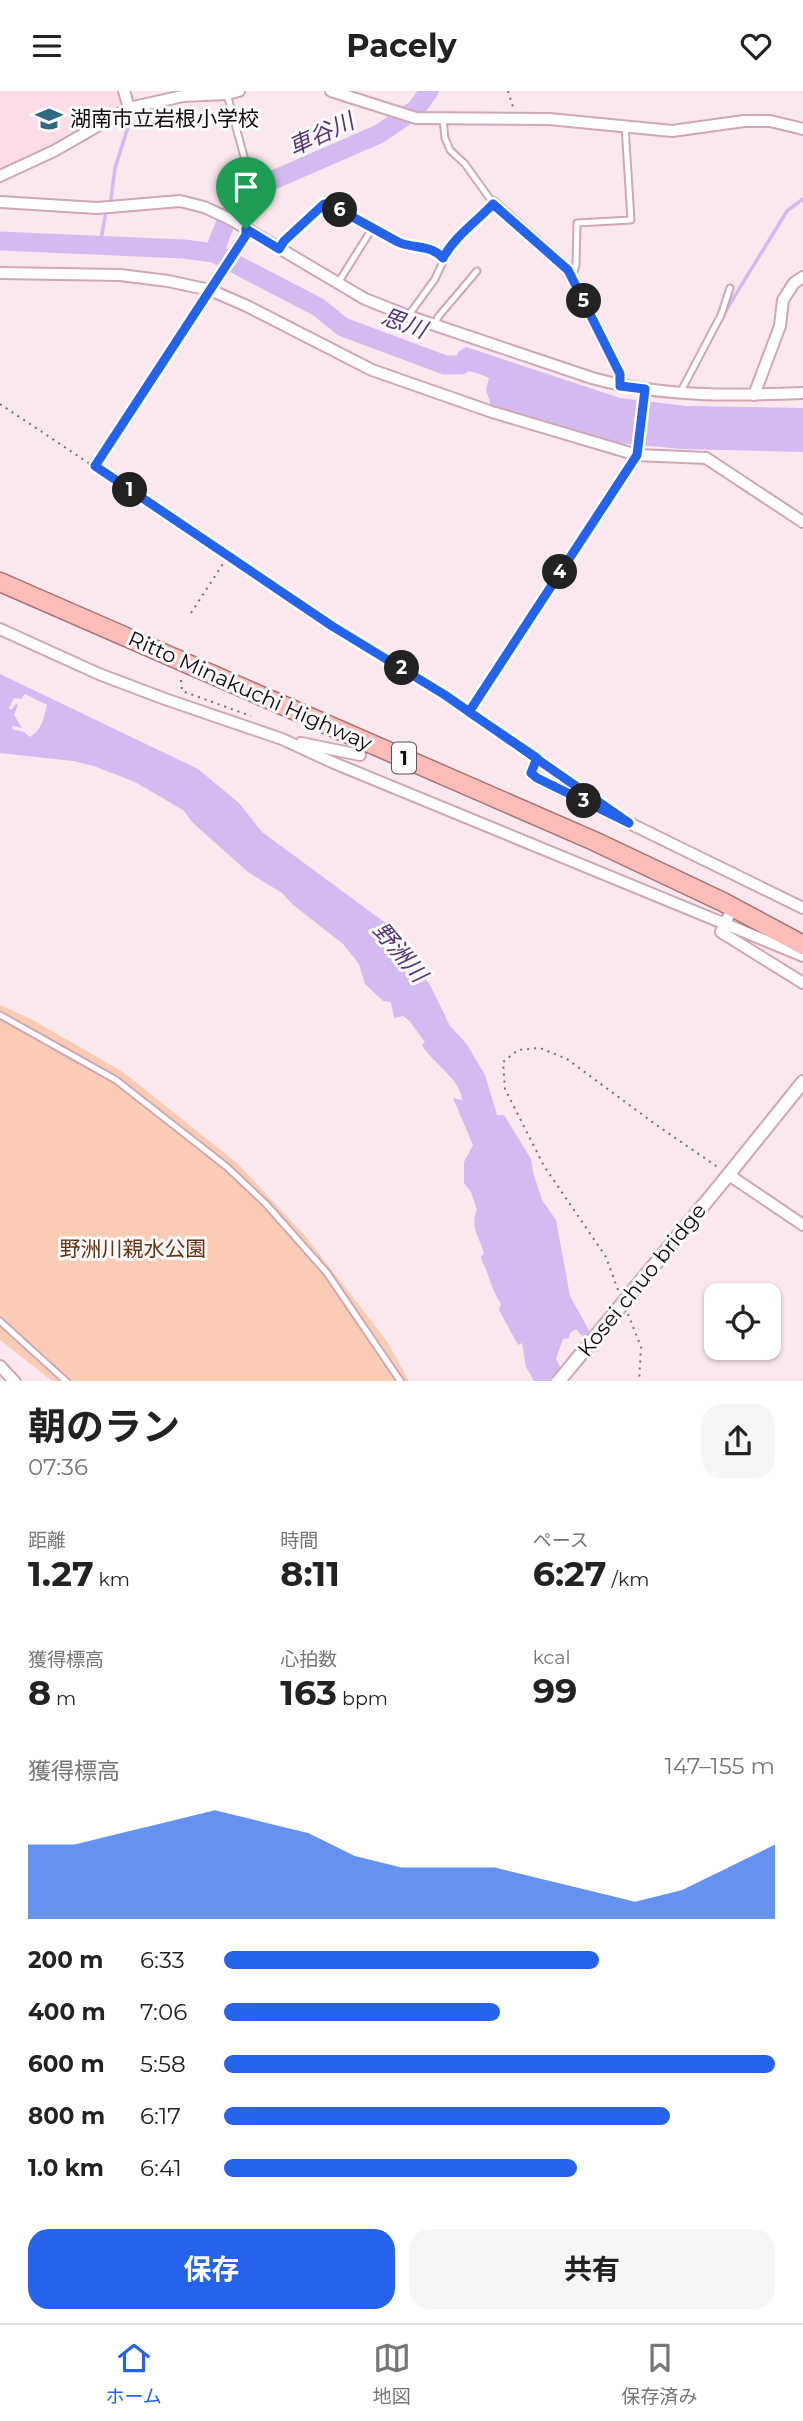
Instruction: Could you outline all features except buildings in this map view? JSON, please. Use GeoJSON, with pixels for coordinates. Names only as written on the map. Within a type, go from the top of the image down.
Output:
{"type":"FeatureCollection","features":[{"type":"Feature","properties":{"kind":"highway","name":"Ritto Minakuchi Highway"},"geometry":{"type":"LineString","coordinates":[[0,582],[594,841],[733,907],[803,944]]}},
{"type":"Feature","properties":{"kind":"street"},"geometry":{"type":"LineString","coordinates":[[124,91],[129,108]]}},
{"type":"Feature","properties":{"kind":"street"},"geometry":{"type":"LineString","coordinates":[[0,176],[54,151],[129,108],[183,96],[239,91]]}},
{"type":"Feature","properties":{"kind":"street"},"geometry":{"type":"LineString","coordinates":[[331,91],[368,97],[396,113],[416,118],[549,119],[672,131],[744,121],[769,121],[803,129]]}},
{"type":"Feature","properties":{"kind":"street"},"geometry":{"type":"LineString","coordinates":[[0,202],[97,208],[180,201],[225,216],[246,232],[365,299],[408,316],[620,386],[644,392],[754,395],[803,393]]}},
{"type":"Feature","properties":{"kind":"street"},"geometry":{"type":"LineString","coordinates":[[493,204],[568,270],[620,374],[620,386]]}},
{"type":"Feature","properties":{"kind":"street"},"geometry":{"type":"LineString","coordinates":[[211,289],[246,232]]}},
{"type":"Feature","properties":{"kind":"street"},"geometry":{"type":"LineString","coordinates":[[0,273],[120,275],[211,289],[372,370],[492,412],[637,452],[706,458],[803,522]]}},
{"type":"Feature","properties":{"kind":"street"},"geometry":{"type":"LineString","coordinates":[[754,395],[780,325],[783,300],[794,283],[803,277]]}},
{"type":"Feature","properties":{"kind":"street"},"geometry":{"type":"LineString","coordinates":[[637,452],[644,392]]}},
{"type":"Feature","properties":{"kind":"street"},"geometry":{"type":"LineString","coordinates":[[0,629],[110,678],[282,740],[803,956]]}},
{"type":"Feature","properties":{"kind":"street"},"geometry":{"type":"LineString","coordinates":[[282,740],[360,755]]}},
{"type":"Feature","properties":{"kind":"street"},"geometry":{"type":"LineString","coordinates":[[537,758],[531,773],[537,778],[803,908]]}},
{"type":"Feature","properties":{"kind":"street"},"geometry":{"type":"LineString","coordinates":[[733,907],[721,932],[803,983]]}},
{"type":"Feature","properties":{"kind":"street","name":"Kosei chuo bridge"},"geometry":{"type":"LineString","coordinates":[[558,1381],[803,1082]]}},
{"type":"Feature","properties":{"kind":"street"},"geometry":{"type":"LineString","coordinates":[[727,1177],[803,1225]]}},
{"type":"Feature","properties":{"kind":"street"},"geometry":{"type":"LineString","coordinates":[[0,1366],[15,1381]]}},
{"type":"Feature","properties":{"kind":"lane"},"geometry":{"type":"LineString","coordinates":[[225,93],[251,186],[246,232]]}},
{"type":"Feature","properties":{"kind":"lane"},"geometry":{"type":"LineString","coordinates":[[408,316],[435,279],[452,242],[493,204],[465,164],[450,149],[445,138],[443,119]]}},
{"type":"Feature","properties":{"kind":"lane"},"geometry":{"type":"LineString","coordinates":[[572,278],[576,265],[577,223],[631,220],[625,126]]}},
{"type":"Feature","properties":{"kind":"lane"},"geometry":{"type":"LineString","coordinates":[[279,249],[284,241],[324,204]]}},
{"type":"Feature","properties":{"kind":"lane"},"geometry":{"type":"LineString","coordinates":[[338,284],[373,227]]}},
{"type":"Feature","properties":{"kind":"lane"},"geometry":{"type":"LineString","coordinates":[[435,325],[438,317],[477,271]]}},
{"type":"Feature","properties":{"kind":"lane"},"geometry":{"type":"LineString","coordinates":[[680,393],[721,314],[730,288]]}},
{"type":"Feature","properties":{"kind":"lane"},"geometry":{"type":"LineString","coordinates":[[0,1015],[116,1080],[227,1167],[266,1204],[327,1273],[401,1381]]}},
{"type":"Feature","properties":{"kind":"lane"},"geometry":{"type":"LineString","coordinates":[[0,1321],[67,1381]]}},
{"type":"Feature","properties":{"kind":"path"},"geometry":{"type":"LineString","coordinates":[[508,91],[518,119]]}},
{"type":"Feature","properties":{"kind":"path"},"geometry":{"type":"LineString","coordinates":[[324,204],[329,204],[408,247],[422,246],[437,252],[443,258]]}},
{"type":"Feature","properties":{"kind":"path"},"geometry":{"type":"LineString","coordinates":[[95,466],[211,289]]}},
{"type":"Feature","properties":{"kind":"path"},"geometry":{"type":"LineString","coordinates":[[0,404],[332,626],[445,695],[578,787]]}},
{"type":"Feature","properties":{"kind":"path"},"geometry":{"type":"LineString","coordinates":[[469,712],[637,452]]}},
{"type":"Feature","properties":{"kind":"path"},"geometry":{"type":"LineString","coordinates":[[191,613],[228,556]]}},
{"type":"Feature","properties":{"kind":"path"},"geometry":{"type":"LineString","coordinates":[[181,680],[182,691],[248,714],[254,719],[255,730]]}},
{"type":"Feature","properties":{"kind":"path"},"geometry":{"type":"LineString","coordinates":[[621,1296],[606,1257],[544,1165],[505,1089],[503,1062],[518,1050],[540,1048],[567,1059],[727,1177]]}},
{"type":"Feature","properties":{"kind":"path"},"geometry":{"type":"LineString","coordinates":[[626,1309],[641,1347],[639,1381]]}},
{"type":"Feature","properties":{"kind":"shaded area","name":"湖南市立岩根小学校"},"geometry":{"type":"Polygon","coordinates":[[[0,91],[118,91],[121,103],[74,134],[0,170],[0,91]]]}},
{"type":"Feature","properties":{"kind":"green space","name":"野洲川親水公園"},"geometry":{"type":"Polygon","coordinates":[[[0,1005],[33,1020],[123,1072],[238,1164],[306,1237],[386,1340],[409,1381],[52,1381],[0,1340],[0,1005]]]}},
{"type":"Feature","properties":{"kind":"water"},"geometry":{"type":"Polygon","coordinates":[[[466,347],[620,398],[686,406],[803,408],[803,452],[682,449],[618,443],[499,409],[491,405],[486,390],[489,378],[434,362],[456,360],[458,352],[466,347]]]}},
{"type":"Feature","properties":{"kind":"water","name":"野洲川"},"geometry":{"type":"Polygon","coordinates":[[[0,674],[198,769],[239,803],[262,832],[391,927],[395,934],[392,937],[430,985],[450,1026],[466,1043],[485,1075],[497,1115],[504,1115],[531,1159],[542,1200],[556,1220],[570,1296],[596,1343],[598,1352],[594,1351],[576,1329],[570,1333],[569,1338],[563,1339],[556,1359],[567,1380],[571,1381],[534,1381],[526,1367],[522,1343],[518,1345],[499,1310],[501,1304],[481,1258],[484,1254],[474,1221],[477,1210],[471,1192],[464,1183],[464,1162],[473,1145],[453,1098],[462,1100],[457,1085],[427,1052],[422,1045],[425,1042],[409,1021],[403,1016],[394,1018],[391,1002],[383,1001],[365,984],[359,964],[343,944],[282,893],[248,872],[193,823],[183,810],[135,782],[73,761],[0,753],[0,674]],[[25,694],[21,699],[14,698],[9,708],[11,710],[18,705],[14,715],[22,728],[13,726],[12,729],[24,732],[30,737],[40,727],[47,705],[25,694]]]}},
{"type":"Feature","properties":{"kind":"waterway","name":"車谷川"},"geometry":{"type":"LineString","coordinates":[[214,253],[234,208],[257,187],[379,134],[416,109],[429,91]]}},
{"type":"Feature","properties":{"kind":"waterway"},"geometry":{"type":"LineString","coordinates":[[111,199],[115,168],[128,127],[126,116]]}},
{"type":"Feature","properties":{"kind":"waterway"},"geometry":{"type":"LineString","coordinates":[[706,349],[731,302],[787,211],[803,199]]}},
{"type":"Feature","properties":{"kind":"waterway"},"geometry":{"type":"LineString","coordinates":[[100,244],[106,212]]}},
{"type":"Feature","properties":{"kind":"waterway","name":"思川"},"geometry":{"type":"LineString","coordinates":[[0,241],[184,249],[214,253],[318,307],[343,327],[445,365],[461,365]]}},
{"type":"Feature","properties":{"kind":"waterway"},"geometry":{"type":"LineString","coordinates":[[686,387],[694,371]]}},
{"type":"Feature","properties":{"kind":"place","name":"湖南市立岩根小学校"},"geometry":{"type":"Point","coordinates":[49,119]}},
{"type":"Feature","properties":{"kind":"route"},"geometry":{"type":"LineString","coordinates":[[246,229],[246,235],[95,466],[332,626],[445,695],[469,712],[537,758],[629,823],[537,778],[531,773],[537,758],[469,712],[637,455],[645,389],[620,386],[620,374],[568,270],[493,204],[452,242],[443,258],[437,252],[422,246],[408,247],[329,204],[324,204],[284,241],[279,249],[246,229]]}}]}
